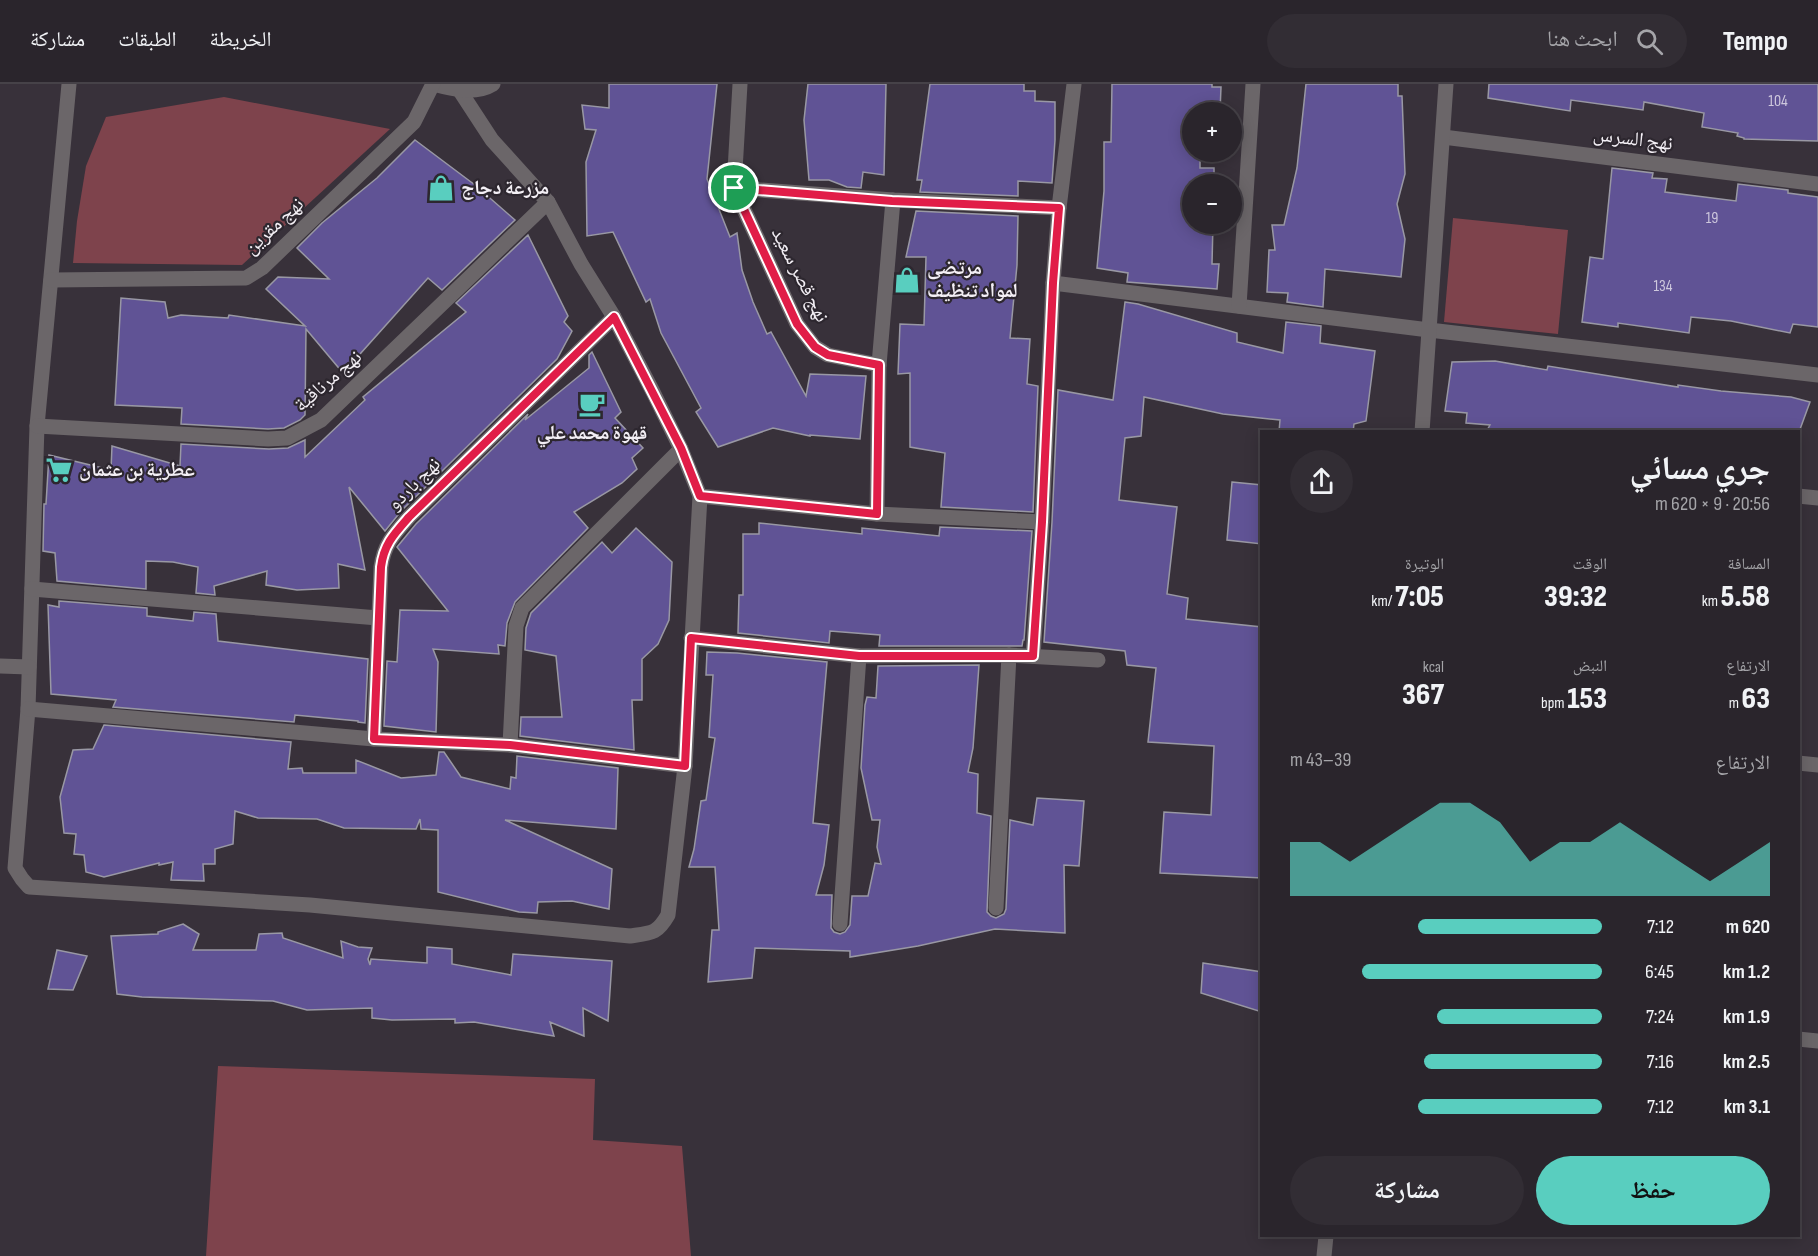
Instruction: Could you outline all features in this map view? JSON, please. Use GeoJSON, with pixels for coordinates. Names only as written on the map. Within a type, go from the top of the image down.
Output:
{"type":"FeatureCollection","features":[{"type":"Feature","properties":{"kind":"street"},"geometry":{"type":"LineString","coordinates":[[69,84],[37,426],[28,709],[15,867],[22,879],[29,887],[310,905],[630,936],[648,934],[661,928],[668,915],[685,766],[700,496],[681,448],[614,317],[581,264],[548,202],[492,140],[460,91]]}},
{"type":"Feature","properties":{"kind":"street"},"geometry":{"type":"LineString","coordinates":[[433,84],[460,91],[487,88],[493,84]]}},
{"type":"Feature","properties":{"kind":"street","name":"نهج مقرين"},"geometry":{"type":"LineString","coordinates":[[51,280],[246,278],[262,268],[414,122],[433,84]]}},
{"type":"Feature","properties":{"kind":"street","name":"نهج قصر سعيد"},"geometry":{"type":"LineString","coordinates":[[740,84],[734,188],[797,324],[815,347],[828,355],[879,365]]}},
{"type":"Feature","properties":{"kind":"street"},"geometry":{"type":"LineString","coordinates":[[1033,656],[1042,522],[1053,283],[1059,208],[1074,84]]}},
{"type":"Feature","properties":{"kind":"street"},"geometry":{"type":"LineString","coordinates":[[1239,306],[1253,84]]}},
{"type":"Feature","properties":{"kind":"street"},"geometry":{"type":"LineString","coordinates":[[1422,430],[1446,84]]}},
{"type":"Feature","properties":{"kind":"street","name":"نهج السرس"},"geometry":{"type":"LineString","coordinates":[[1443,137],[1818,184]]}},
{"type":"Feature","properties":{"kind":"street"},"geometry":{"type":"LineString","coordinates":[[734,188],[892,201],[1059,208]]}},
{"type":"Feature","properties":{"kind":"street"},"geometry":{"type":"LineString","coordinates":[[877,514],[879,365],[892,201]]}},
{"type":"Feature","properties":{"kind":"street","name":"نهج مرناقية"},"geometry":{"type":"LineString","coordinates":[[37,426],[268,439],[287,438],[321,420],[548,202]]}},
{"type":"Feature","properties":{"kind":"street"},"geometry":{"type":"LineString","coordinates":[[1053,283],[1818,375]]}},
{"type":"Feature","properties":{"kind":"street","name":"نهج باردو"},"geometry":{"type":"LineString","coordinates":[[374,739],[382,554],[387,544],[409,517],[614,317]]}},
{"type":"Feature","properties":{"kind":"street"},"geometry":{"type":"LineString","coordinates":[[510,745],[516,626],[522,608],[681,448]]}},
{"type":"Feature","properties":{"kind":"street"},"geometry":{"type":"LineString","coordinates":[[700,496],[877,514],[1042,522]]}},
{"type":"Feature","properties":{"kind":"street"},"geometry":{"type":"LineString","coordinates":[[1800,496],[1818,498]]}},
{"type":"Feature","properties":{"kind":"street"},"geometry":{"type":"LineString","coordinates":[[32,589],[378,618]]}},
{"type":"Feature","properties":{"kind":"street"},"geometry":{"type":"LineString","coordinates":[[691,638],[859,656],[1009,655],[1098,660]]}},
{"type":"Feature","properties":{"kind":"street"},"geometry":{"type":"LineString","coordinates":[[996,908],[1009,655]]}},
{"type":"Feature","properties":{"kind":"street"},"geometry":{"type":"LineString","coordinates":[[840,924],[859,656]]}},
{"type":"Feature","properties":{"kind":"street"},"geometry":{"type":"LineString","coordinates":[[0,666],[29,667]]}},
{"type":"Feature","properties":{"kind":"street"},"geometry":{"type":"LineString","coordinates":[[28,709],[374,739],[510,745],[685,766]]}},
{"type":"Feature","properties":{"kind":"street"},"geometry":{"type":"LineString","coordinates":[[1800,763],[1818,765]]}},
{"type":"Feature","properties":{"kind":"street"},"geometry":{"type":"LineString","coordinates":[[1800,1038],[1818,1041]]}},
{"type":"Feature","properties":{"kind":"street"},"geometry":{"type":"LineString","coordinates":[[1325,1256],[1326,1237]]}},
{"type":"Feature","properties":{"kind":"shaded area"},"geometry":{"type":"Polygon","coordinates":[[[224,97],[390,129],[242,265],[73,263],[86,166],[106,117],[224,97]]]}},
{"type":"Feature","properties":{"kind":"shaded area"},"geometry":{"type":"Polygon","coordinates":[[[1453,218],[1568,230],[1558,334],[1444,322],[1453,218]]]}},
{"type":"Feature","properties":{"kind":"shaded area"},"geometry":{"type":"Polygon","coordinates":[[[218,1066],[595,1079],[593,1140],[682,1146],[691,1256],[206,1256],[218,1066]]]}},
{"type":"Feature","properties":{"kind":"building"},"geometry":{"type":"Polygon","coordinates":[[[609,84],[717,84],[707,179],[730,237],[737,233],[742,270],[753,302],[767,334],[771,332],[806,396],[810,374],[866,376],[860,439],[810,436],[773,428],[718,447],[696,412],[701,408],[661,333],[650,299],[646,302],[613,232],[587,236],[586,162],[596,130],[585,129],[582,105],[609,108],[609,84]]]}},
{"type":"Feature","properties":{"kind":"building"},"geometry":{"type":"Polygon","coordinates":[[[808,84],[886,84],[884,175],[863,172],[861,188],[847,187],[829,180],[809,180],[804,120],[808,84]]]}},
{"type":"Feature","properties":{"kind":"building"},"geometry":{"type":"Polygon","coordinates":[[[930,84],[1024,84],[1024,91],[1035,91],[1035,101],[1055,102],[1052,183],[1018,181],[1018,196],[920,192],[922,180],[917,180],[930,84]]]}},
{"type":"Feature","properties":{"kind":"building"},"geometry":{"type":"Polygon","coordinates":[[[1112,84],[1212,84],[1212,87],[1221,87],[1220,102],[1182,102],[1182,162],[1200,162],[1200,168],[1214,168],[1214,174],[1182,174],[1182,234],[1213,234],[1212,264],[1219,264],[1217,289],[1127,282],[1128,273],[1097,268],[1104,191],[1104,142],[1111,142],[1112,84]]]}},
{"type":"Feature","properties":{"kind":"building"},"geometry":{"type":"Polygon","coordinates":[[[1306,84],[1398,84],[1398,96],[1402,96],[1405,174],[1397,204],[1405,239],[1401,277],[1325,269],[1323,307],[1287,302],[1288,293],[1267,292],[1269,250],[1275,250],[1272,225],[1284,225],[1297,168],[1306,84]]]}},
{"type":"Feature","properties":{"kind":"building"},"geometry":{"type":"Polygon","coordinates":[[[1489,84],[1818,84],[1818,141],[1744,139],[1737,136],[1738,133],[1702,127],[1704,113],[1644,102],[1643,110],[1571,100],[1570,111],[1488,98],[1489,84]]]}},
{"type":"Feature","properties":{"kind":"building"},"geometry":{"type":"Polygon","coordinates":[[[415,140],[475,185],[515,220],[442,290],[428,278],[343,373],[306,329],[305,415],[300,420],[284,428],[268,429],[181,424],[182,408],[115,405],[121,298],[165,302],[168,318],[181,315],[228,318],[229,315],[305,326],[266,289],[278,277],[329,279],[297,248],[322,223],[377,178],[415,140]]]}},
{"type":"Feature","properties":{"kind":"building"},"geometry":{"type":"Polygon","coordinates":[[[1612,168],[1653,173],[1652,178],[1667,179],[1665,192],[1736,201],[1738,184],[1788,190],[1788,193],[1818,197],[1818,327],[1793,324],[1790,333],[1731,321],[1691,317],[1689,333],[1618,323],[1618,327],[1582,322],[1590,257],[1603,259],[1612,168]]]}},
{"type":"Feature","properties":{"kind":"building"},"geometry":{"type":"Polygon","coordinates":[[[916,211],[1018,216],[1017,265],[1010,338],[1030,339],[1027,384],[1038,386],[1033,512],[941,507],[945,453],[910,447],[910,373],[898,374],[900,324],[924,325],[926,257],[906,257],[916,211]]]}},
{"type":"Feature","properties":{"kind":"building"},"geometry":{"type":"Polygon","coordinates":[[[528,235],[568,316],[564,322],[572,331],[557,359],[402,510],[385,531],[349,487],[365,570],[338,564],[339,588],[297,590],[266,585],[267,571],[214,586],[215,595],[196,593],[198,567],[173,562],[146,561],[146,589],[57,581],[55,553],[43,551],[44,504],[46,504],[49,455],[111,470],[112,446],[180,466],[181,444],[269,449],[288,448],[305,440],[305,457],[365,400],[363,397],[466,312],[456,303],[528,235]]]}},
{"type":"Feature","properties":{"kind":"building"},"geometry":{"type":"Polygon","coordinates":[[[1125,302],[1237,333],[1237,342],[1283,353],[1286,322],[1321,326],[1320,343],[1375,351],[1366,421],[1354,424],[1353,430],[1279,430],[1280,420],[1223,414],[1144,397],[1141,436],[1125,438],[1119,500],[1177,507],[1167,594],[1188,598],[1186,619],[1260,627],[1260,878],[1160,873],[1164,812],[1211,815],[1214,746],[1148,742],[1156,668],[1127,665],[1125,651],[1044,642],[1058,390],[1113,400],[1125,302]]]}},
{"type":"Feature","properties":{"kind":"building"},"geometry":{"type":"Polygon","coordinates":[[[592,352],[621,412],[615,418],[643,448],[632,458],[637,469],[622,483],[574,512],[588,528],[515,602],[507,623],[505,646],[498,645],[499,654],[433,649],[438,662],[436,732],[384,726],[387,661],[397,662],[400,610],[448,611],[397,547],[416,524],[528,414],[525,420],[589,368],[589,355],[592,352]]]}},
{"type":"Feature","properties":{"kind":"building"},"geometry":{"type":"Polygon","coordinates":[[[1495,361],[1547,370],[1548,366],[1678,387],[1678,385],[1791,397],[1810,402],[1800,430],[1487,430],[1490,425],[1466,423],[1467,413],[1445,411],[1452,362],[1495,361]]]}},
{"type":"Feature","properties":{"kind":"building"},"geometry":{"type":"Polygon","coordinates":[[[1232,482],[1260,485],[1260,544],[1227,540],[1232,482]]]}},
{"type":"Feature","properties":{"kind":"building"},"geometry":{"type":"Polygon","coordinates":[[[759,523],[862,534],[862,528],[939,536],[940,527],[1032,531],[1022,646],[879,646],[880,635],[830,631],[829,643],[738,633],[739,595],[743,595],[743,534],[759,534],[759,523]]]}},
{"type":"Feature","properties":{"kind":"building"},"geometry":{"type":"Polygon","coordinates":[[[636,528],[672,562],[669,620],[658,644],[642,659],[642,700],[632,700],[634,750],[520,736],[521,717],[562,717],[556,656],[525,650],[526,628],[531,613],[602,542],[612,553],[636,528]]]}},
{"type":"Feature","properties":{"kind":"building"},"geometry":{"type":"Polygon","coordinates":[[[59,601],[147,608],[147,616],[193,621],[194,612],[216,614],[218,641],[368,659],[365,723],[295,715],[294,722],[113,707],[116,700],[51,694],[48,605],[59,607],[59,601]]]}},
{"type":"Feature","properties":{"kind":"building"},"geometry":{"type":"Polygon","coordinates":[[[707,652],[827,662],[813,823],[829,825],[824,865],[816,895],[832,895],[831,928],[840,934],[845,932],[850,925],[852,896],[868,896],[875,863],[881,864],[877,847],[880,820],[872,820],[861,768],[865,705],[867,697],[876,698],[878,666],[979,665],[973,748],[968,772],[978,774],[977,813],[991,816],[987,912],[996,918],[1004,914],[1006,909],[1010,820],[1033,825],[1037,798],[1084,801],[1079,866],[1064,865],[1065,933],[995,929],[918,946],[850,957],[850,951],[755,948],[752,978],[708,982],[712,930],[719,930],[715,867],[689,867],[701,801],[706,800],[715,738],[709,737],[713,675],[706,675],[707,652]]]}},
{"type":"Feature","properties":{"kind":"building"},"geometry":{"type":"Polygon","coordinates":[[[104,725],[291,742],[288,769],[302,768],[303,773],[356,773],[356,760],[401,778],[436,775],[439,752],[444,752],[461,777],[510,789],[511,777],[516,778],[517,756],[618,768],[616,829],[505,820],[612,869],[609,909],[572,901],[538,902],[537,913],[519,912],[438,892],[438,830],[421,829],[420,819],[416,829],[344,828],[317,819],[258,818],[235,811],[233,844],[215,849],[215,864],[203,864],[204,881],[171,880],[173,862],[159,865],[159,863],[104,877],[86,872],[84,855],[74,854],[76,834],[64,833],[60,797],[73,750],[93,749],[104,725]]]}},
{"type":"Feature","properties":{"kind":"building"},"geometry":{"type":"Polygon","coordinates":[[[183,924],[199,934],[193,950],[256,950],[259,934],[282,933],[283,938],[343,958],[341,941],[358,947],[372,948],[368,959],[370,965],[371,959],[427,963],[427,947],[452,949],[452,964],[511,975],[513,954],[612,961],[608,1021],[583,1008],[584,1036],[550,1022],[554,1036],[474,1022],[455,1023],[455,1019],[372,1018],[372,1008],[307,1010],[273,1001],[142,997],[117,994],[111,936],[158,934],[158,932],[183,924]]]}},
{"type":"Feature","properties":{"kind":"building"},"geometry":{"type":"Polygon","coordinates":[[[57,950],[87,956],[73,990],[48,989],[57,950]]]}},
{"type":"Feature","properties":{"kind":"building"},"geometry":{"type":"Polygon","coordinates":[[[1203,963],[1260,972],[1260,1011],[1201,993],[1203,963]]]}},
{"type":"Feature","properties":{"kind":"place","name":"مزرعة دجاج"},"geometry":{"type":"Point","coordinates":[441,188]}},
{"type":"Feature","properties":{"kind":"place","name":"مرتضى لمواد تنظيف"},"geometry":{"type":"Point","coordinates":[907,280]}},
{"type":"Feature","properties":{"kind":"place","name":"قهوة محمد علي"},"geometry":{"type":"Point","coordinates":[592,404]}},
{"type":"Feature","properties":{"kind":"place","name":"عطرية بن عثمان"},"geometry":{"type":"Point","coordinates":[59,470]}},
{"type":"Feature","properties":{"kind":"route"},"geometry":{"type":"LineString","coordinates":[[734,188],[892,201],[1059,208],[1033,656],[859,656],[691,638],[685,766],[510,745],[374,739],[381,567],[382,554],[387,544],[409,517],[614,317],[681,448],[700,496],[877,514],[879,365],[828,355],[815,347],[797,324],[734,188]]}}]}
